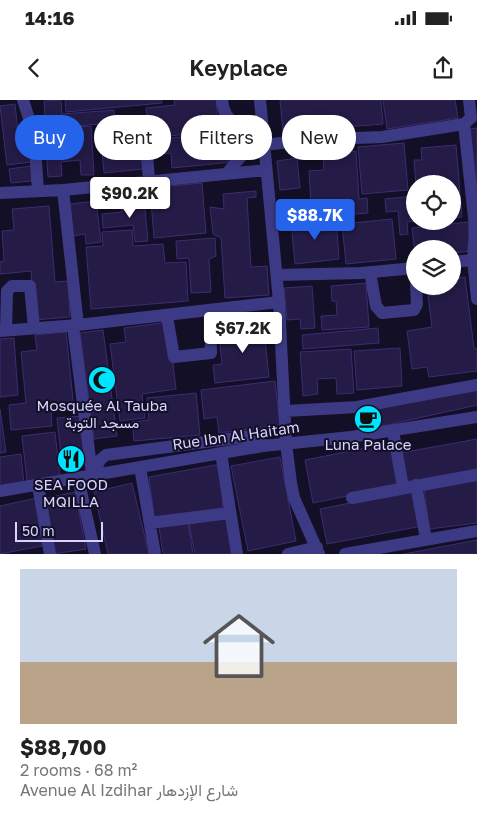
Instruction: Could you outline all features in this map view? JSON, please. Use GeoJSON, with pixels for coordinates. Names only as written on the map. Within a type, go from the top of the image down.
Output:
{"type":"FeatureCollection","features":[{"type":"Feature","properties":{"kind":"street"},"geometry":{"type":"LineString","coordinates":[[23,100],[34,134],[38,190]]}},
{"type":"Feature","properties":{"kind":"street"},"geometry":{"type":"LineString","coordinates":[[222,100],[226,115]]}},
{"type":"Feature","properties":{"kind":"street"},"geometry":{"type":"LineString","coordinates":[[260,100],[262,115]]}},
{"type":"Feature","properties":{"kind":"street"},"geometry":{"type":"LineString","coordinates":[[469,100],[476,245],[472,260],[477,299]]}},
{"type":"Feature","properties":{"kind":"street"},"geometry":{"type":"LineString","coordinates":[[272,144],[306,140],[382,137],[471,120]]}},
{"type":"Feature","properties":{"kind":"street"},"geometry":{"type":"LineString","coordinates":[[147,160],[149,180]]}},
{"type":"Feature","properties":{"kind":"street"},"geometry":{"type":"LineString","coordinates":[[228,172],[238,160]]}},
{"type":"Feature","properties":{"kind":"street"},"geometry":{"type":"LineString","coordinates":[[265,160],[279,302],[286,410],[286,443],[294,498],[318,551],[288,554]]}},
{"type":"Feature","properties":{"kind":"street"},"geometry":{"type":"LineString","coordinates":[[0,193],[63,190],[228,172],[266,170]]}},
{"type":"Feature","properties":{"kind":"street"},"geometry":{"type":"LineString","coordinates":[[63,190],[75,325],[92,476]]}},
{"type":"Feature","properties":{"kind":"street"},"geometry":{"type":"LineString","coordinates":[[461,261],[472,260]]}},
{"type":"Feature","properties":{"kind":"street"},"geometry":{"type":"LineString","coordinates":[[277,275],[406,269]]}},
{"type":"Feature","properties":{"kind":"street"},"geometry":{"type":"LineString","coordinates":[[370,272],[376,306],[382,313],[414,310],[417,304],[416,295]]}},
{"type":"Feature","properties":{"kind":"street"},"geometry":{"type":"LineString","coordinates":[[34,328],[30,286],[12,286],[7,291],[3,330],[34,328],[75,325],[167,316],[279,302]]}},
{"type":"Feature","properties":{"kind":"street"},"geometry":{"type":"LineString","coordinates":[[167,316],[174,358],[211,354],[210,311]]}},
{"type":"Feature","properties":{"kind":"street"},"geometry":{"type":"LineString","coordinates":[[286,410],[358,406],[477,385]]}},
{"type":"Feature","properties":{"kind":"street","name":"Rue Ibn Al Haitam"},"geometry":{"type":"LineString","coordinates":[[0,491],[263,446],[332,440],[477,417]]}},
{"type":"Feature","properties":{"kind":"street"},"geometry":{"type":"LineString","coordinates":[[393,431],[426,539]]}},
{"type":"Feature","properties":{"kind":"street"},"geometry":{"type":"LineString","coordinates":[[92,476],[100,460],[106,455],[254,435],[259,438],[263,446]]}},
{"type":"Feature","properties":{"kind":"street"},"geometry":{"type":"LineString","coordinates":[[221,453],[237,554]]}},
{"type":"Feature","properties":{"kind":"street"},"geometry":{"type":"LineString","coordinates":[[140,467],[155,554]]}},
{"type":"Feature","properties":{"kind":"street"},"geometry":{"type":"LineString","coordinates":[[352,498],[477,475]]}},
{"type":"Feature","properties":{"kind":"street"},"geometry":{"type":"LineString","coordinates":[[78,478],[95,554]]}},
{"type":"Feature","properties":{"kind":"street"},"geometry":{"type":"LineString","coordinates":[[38,486],[50,554]]}},
{"type":"Feature","properties":{"kind":"street"},"geometry":{"type":"LineString","coordinates":[[150,523],[230,513]]}},
{"type":"Feature","properties":{"kind":"street"},"geometry":{"type":"LineString","coordinates":[[344,554],[379,550],[426,539],[477,531]]}},
{"type":"Feature","properties":{"kind":"building"},"geometry":{"type":"Polygon","coordinates":[[[61,100],[62,114],[114,110],[114,115],[94,115],[94,125],[84,125],[84,115],[45,115],[44,101],[61,100]]]}},
{"type":"Feature","properties":{"kind":"building"},"geometry":{"type":"Polygon","coordinates":[[[65,100],[162,100],[162,103],[66,112],[65,100]]]}},
{"type":"Feature","properties":{"kind":"building"},"geometry":{"type":"Polygon","coordinates":[[[174,100],[216,100],[217,115],[181,115],[181,135],[171,136],[171,115],[147,115],[146,108],[175,105],[174,100]]]}},
{"type":"Feature","properties":{"kind":"building"},"geometry":{"type":"Polygon","coordinates":[[[280,100],[381,100],[383,124],[356,126],[356,115],[282,115],[282,121],[280,100]]]}},
{"type":"Feature","properties":{"kind":"building"},"geometry":{"type":"Polygon","coordinates":[[[383,100],[455,100],[458,118],[387,129],[383,100]]]}},
{"type":"Feature","properties":{"kind":"building"},"geometry":{"type":"Polygon","coordinates":[[[15,104],[15,160],[31,160],[31,162],[7,165],[0,106],[15,104]]]}},
{"type":"Feature","properties":{"kind":"building"},"geometry":{"type":"Polygon","coordinates":[[[91,126],[94,175],[81,175],[80,160],[84,160],[84,127],[91,126]]]}},
{"type":"Feature","properties":{"kind":"building"},"geometry":{"type":"Polygon","coordinates":[[[477,128],[477,188],[470,129],[477,128]]]}},
{"type":"Feature","properties":{"kind":"building"},"geometry":{"type":"Polygon","coordinates":[[[181,137],[181,160],[232,160],[232,162],[172,168],[171,138],[181,137]]]}},
{"type":"Feature","properties":{"kind":"building"},"geometry":{"type":"Polygon","coordinates":[[[404,143],[406,190],[362,194],[358,147],[404,143]]]}},
{"type":"Feature","properties":{"kind":"building"},"geometry":{"type":"Polygon","coordinates":[[[456,145],[458,175],[415,175],[414,160],[422,160],[421,148],[456,145]]]}},
{"type":"Feature","properties":{"kind":"building"},"geometry":{"type":"Polygon","coordinates":[[[356,151],[359,199],[367,198],[368,213],[291,219],[290,206],[311,205],[309,171],[324,170],[323,160],[356,160],[356,151]]]}},
{"type":"Feature","properties":{"kind":"building"},"geometry":{"type":"Polygon","coordinates":[[[47,160],[80,160],[61,162],[62,176],[48,177],[47,160]]]}},
{"type":"Feature","properties":{"kind":"building"},"geometry":{"type":"Polygon","coordinates":[[[103,160],[142,160],[143,169],[104,173],[103,160]]]}},
{"type":"Feature","properties":{"kind":"building"},"geometry":{"type":"Polygon","coordinates":[[[297,160],[300,188],[280,190],[277,161],[297,160]]]}},
{"type":"Feature","properties":{"kind":"building"},"geometry":{"type":"Polygon","coordinates":[[[31,166],[32,181],[11,183],[9,169],[31,166]]]}},
{"type":"Feature","properties":{"kind":"building"},"geometry":{"type":"Polygon","coordinates":[[[202,183],[206,233],[154,238],[150,188],[202,183]]]}},
{"type":"Feature","properties":{"kind":"building"},"geometry":{"type":"Polygon","coordinates":[[[256,191],[256,197],[247,198],[251,267],[267,266],[269,295],[225,298],[221,238],[213,234],[210,207],[224,209],[223,194],[256,191]]]}},
{"type":"Feature","properties":{"kind":"building"},"geometry":{"type":"Polygon","coordinates":[[[406,197],[406,230],[408,234],[400,235],[398,211],[386,212],[385,199],[406,197]]]}},
{"type":"Feature","properties":{"kind":"building"},"geometry":{"type":"Polygon","coordinates":[[[144,199],[148,241],[135,242],[133,225],[103,228],[102,214],[122,212],[120,202],[144,199]]]}},
{"type":"Feature","properties":{"kind":"building"},"geometry":{"type":"Polygon","coordinates":[[[96,201],[101,242],[86,244],[85,234],[73,236],[70,204],[96,201]]]}},
{"type":"Feature","properties":{"kind":"building"},"geometry":{"type":"Polygon","coordinates":[[[49,206],[55,282],[68,281],[70,317],[34,320],[31,271],[0,274],[0,262],[4,261],[2,231],[14,230],[12,209],[49,206]]]}},
{"type":"Feature","properties":{"kind":"building"},"geometry":{"type":"Polygon","coordinates":[[[336,218],[339,259],[295,264],[291,222],[336,218]]]}},
{"type":"Feature","properties":{"kind":"building"},"geometry":{"type":"Polygon","coordinates":[[[392,219],[396,259],[346,264],[342,224],[392,219]]]}},
{"type":"Feature","properties":{"kind":"building"},"geometry":{"type":"Polygon","coordinates":[[[468,222],[471,251],[461,252],[461,240],[413,240],[412,230],[461,230],[461,223],[468,222]]]}},
{"type":"Feature","properties":{"kind":"building"},"geometry":{"type":"Polygon","coordinates":[[[132,230],[133,246],[163,244],[165,263],[186,262],[188,301],[91,309],[86,247],[103,246],[102,232],[132,230]]]}},
{"type":"Feature","properties":{"kind":"building"},"geometry":{"type":"Polygon","coordinates":[[[215,238],[216,256],[209,259],[211,292],[191,293],[189,258],[177,259],[176,241],[215,238]]]}},
{"type":"Feature","properties":{"kind":"building"},"geometry":{"type":"Polygon","coordinates":[[[465,277],[474,348],[477,349],[477,371],[429,377],[427,367],[412,369],[407,331],[432,327],[428,296],[461,295],[461,278],[465,277]]]}},
{"type":"Feature","properties":{"kind":"building"},"geometry":{"type":"Polygon","coordinates":[[[366,283],[369,327],[322,330],[321,316],[337,315],[336,301],[332,301],[331,286],[366,283]]]}},
{"type":"Feature","properties":{"kind":"building"},"geometry":{"type":"Polygon","coordinates":[[[312,286],[315,328],[301,329],[300,319],[287,320],[284,288],[312,286]]]}},
{"type":"Feature","properties":{"kind":"building"},"geometry":{"type":"Polygon","coordinates":[[[263,319],[269,377],[215,383],[213,365],[222,364],[219,336],[235,334],[233,323],[263,319]]]}},
{"type":"Feature","properties":{"kind":"building"},"geometry":{"type":"Polygon","coordinates":[[[168,322],[176,389],[142,394],[145,418],[120,421],[110,344],[126,342],[124,328],[168,322]]]}},
{"type":"Feature","properties":{"kind":"building"},"geometry":{"type":"Polygon","coordinates":[[[378,328],[379,343],[303,349],[302,335],[378,328]]]}},
{"type":"Feature","properties":{"kind":"building"},"geometry":{"type":"Polygon","coordinates":[[[103,330],[117,436],[94,439],[80,333],[103,330]]]}},
{"type":"Feature","properties":{"kind":"building"},"geometry":{"type":"Polygon","coordinates":[[[66,332],[74,409],[51,411],[52,426],[11,430],[9,405],[26,403],[21,352],[37,350],[35,335],[66,332]]]}},
{"type":"Feature","properties":{"kind":"building"},"geometry":{"type":"Polygon","coordinates":[[[14,338],[18,395],[0,397],[0,339],[14,338]]]}},
{"type":"Feature","properties":{"kind":"building"},"geometry":{"type":"Polygon","coordinates":[[[400,348],[402,386],[357,390],[354,351],[400,348]]]}},
{"type":"Feature","properties":{"kind":"building"},"geometry":{"type":"Polygon","coordinates":[[[351,349],[354,393],[337,394],[336,378],[317,379],[318,394],[303,396],[300,352],[351,349]]]}},
{"type":"Feature","properties":{"kind":"building"},"geometry":{"type":"Polygon","coordinates":[[[275,381],[280,425],[219,433],[217,417],[204,419],[201,390],[275,381]]]}},
{"type":"Feature","properties":{"kind":"building"},"geometry":{"type":"Polygon","coordinates":[[[477,387],[477,405],[369,429],[365,412],[477,387]]]}},
{"type":"Feature","properties":{"kind":"building"},"geometry":{"type":"Polygon","coordinates":[[[196,393],[200,435],[134,441],[132,422],[149,420],[147,398],[196,393]]]}},
{"type":"Feature","properties":{"kind":"building"},"geometry":{"type":"Polygon","coordinates":[[[0,409],[6,452],[0,453],[0,409]]]}},
{"type":"Feature","properties":{"kind":"building"},"geometry":{"type":"Polygon","coordinates":[[[82,416],[87,463],[62,465],[57,418],[82,416]]]}},
{"type":"Feature","properties":{"kind":"building"},"geometry":{"type":"Polygon","coordinates":[[[55,432],[60,478],[27,481],[22,436],[55,432]]]}},
{"type":"Feature","properties":{"kind":"building"},"geometry":{"type":"Polygon","coordinates":[[[477,439],[477,469],[405,482],[400,453],[477,439]]]}},
{"type":"Feature","properties":{"kind":"building"},"geometry":{"type":"Polygon","coordinates":[[[391,443],[400,485],[313,503],[305,460],[391,443]]]}},
{"type":"Feature","properties":{"kind":"building"},"geometry":{"type":"Polygon","coordinates":[[[21,454],[24,484],[0,487],[0,457],[21,454]]]}},
{"type":"Feature","properties":{"kind":"building"},"geometry":{"type":"Polygon","coordinates":[[[280,457],[296,541],[248,551],[231,466],[280,457]]]}},
{"type":"Feature","properties":{"kind":"building"},"geometry":{"type":"Polygon","coordinates":[[[221,464],[223,508],[154,517],[149,477],[221,464]]]}},
{"type":"Feature","properties":{"kind":"building"},"geometry":{"type":"Polygon","coordinates":[[[477,480],[477,523],[429,529],[424,487],[477,480]]]}},
{"type":"Feature","properties":{"kind":"building"},"geometry":{"type":"Polygon","coordinates":[[[132,483],[149,554],[108,554],[94,492],[132,483]]]}},
{"type":"Feature","properties":{"kind":"building"},"geometry":{"type":"Polygon","coordinates":[[[415,490],[422,526],[327,544],[320,509],[415,490]]]}},
{"type":"Feature","properties":{"kind":"building"},"geometry":{"type":"Polygon","coordinates":[[[75,492],[86,549],[53,554],[42,499],[75,492]]]}},
{"type":"Feature","properties":{"kind":"building"},"geometry":{"type":"Polygon","coordinates":[[[37,498],[47,545],[0,554],[0,506],[37,498]]]}},
{"type":"Feature","properties":{"kind":"building"},"geometry":{"type":"Polygon","coordinates":[[[228,517],[235,554],[195,554],[189,524],[228,517]]]}},
{"type":"Feature","properties":{"kind":"building"},"geometry":{"type":"Polygon","coordinates":[[[188,522],[193,554],[163,554],[159,527],[188,522]]]}},
{"type":"Feature","properties":{"kind":"building"},"geometry":{"type":"Polygon","coordinates":[[[477,540],[477,554],[404,554],[477,540]]]}},
{"type":"Feature","properties":{"kind":"place","name":"Mosquée Al Tauba مسجد التوبة"},"geometry":{"type":"Point","coordinates":[102,380]}},
{"type":"Feature","properties":{"kind":"place","name":"Luna Palace"},"geometry":{"type":"Point","coordinates":[368,419]}},
{"type":"Feature","properties":{"kind":"place","name":"SEA FOOD MQILLA"},"geometry":{"type":"Point","coordinates":[71,459]}}]}
